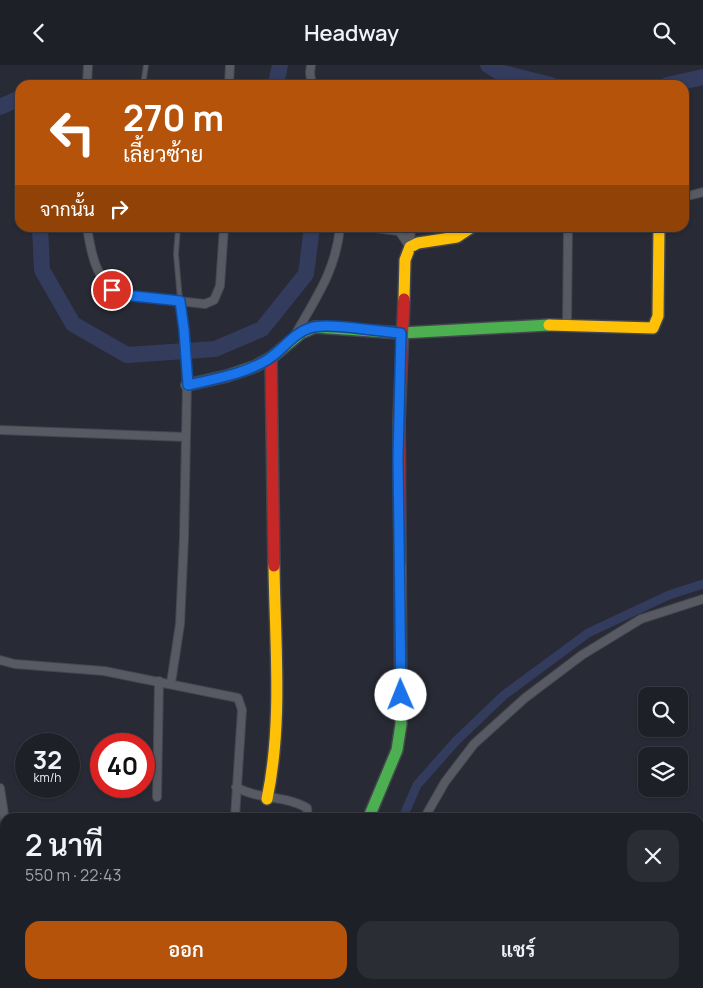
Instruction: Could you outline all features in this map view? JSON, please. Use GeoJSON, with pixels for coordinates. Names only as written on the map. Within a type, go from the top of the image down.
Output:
{"type":"FeatureCollection","features":[{"type":"Feature","properties":{"kind":"street"},"geometry":{"type":"LineString","coordinates":[[87,80],[88,65]]}},
{"type":"Feature","properties":{"kind":"street"},"geometry":{"type":"LineString","coordinates":[[230,65],[230,80]]}},
{"type":"Feature","properties":{"kind":"street"},"geometry":{"type":"LineString","coordinates":[[311,80],[310,73],[312,65]]}},
{"type":"Feature","properties":{"kind":"street"},"geometry":{"type":"LineString","coordinates":[[689,196],[703,192]]}},
{"type":"Feature","properties":{"kind":"street"},"geometry":{"type":"LineString","coordinates":[[88,232],[95,264],[105,283],[112,290],[124,295],[208,303],[218,295],[224,232]]}},
{"type":"Feature","properties":{"kind":"street"},"geometry":{"type":"LineString","coordinates":[[294,337],[324,286],[332,266],[339,232]]}},
{"type":"Feature","properties":{"kind":"street"},"geometry":{"type":"LineString","coordinates":[[400,232],[410,247]]}},
{"type":"Feature","properties":{"kind":"street"},"geometry":{"type":"LineString","coordinates":[[371,813],[397,750],[401,724],[398,450],[405,260],[410,247],[411,232]]}},
{"type":"Feature","properties":{"kind":"street"},"geometry":{"type":"LineString","coordinates":[[410,247],[418,243],[457,237],[464,232]]}},
{"type":"Feature","properties":{"kind":"street"},"geometry":{"type":"LineString","coordinates":[[567,325],[568,232]]}},
{"type":"Feature","properties":{"kind":"street"},"geometry":{"type":"LineString","coordinates":[[188,385],[237,373],[271,358],[294,337],[309,328],[322,327],[401,333],[567,325],[653,328],[658,316],[659,232]]}},
{"type":"Feature","properties":{"kind":"street"},"geometry":{"type":"LineString","coordinates":[[171,683],[183,591],[185,437],[188,385],[180,301]]}},
{"type":"Feature","properties":{"kind":"street"},"geometry":{"type":"LineString","coordinates":[[267,799],[273,771],[276,717],[271,358]]}},
{"type":"Feature","properties":{"kind":"street"},"geometry":{"type":"LineString","coordinates":[[0,430],[185,437]]}},
{"type":"Feature","properties":{"kind":"street"},"geometry":{"type":"LineString","coordinates":[[427,813],[445,782],[474,744],[524,698],[582,655],[641,619],[703,599]]}},
{"type":"Feature","properties":{"kind":"street"},"geometry":{"type":"LineString","coordinates":[[0,660],[15,664],[104,671],[238,698],[242,710],[235,813]]}},
{"type":"Feature","properties":{"kind":"street"},"geometry":{"type":"LineString","coordinates":[[157,797],[159,681]]}},
{"type":"Feature","properties":{"kind":"street"},"geometry":{"type":"LineString","coordinates":[[236,787],[248,794],[267,799],[297,802],[307,808],[308,813]]}},
{"type":"Feature","properties":{"kind":"street"},"geometry":{"type":"LineString","coordinates":[[0,788],[4,813]]}},
{"type":"Feature","properties":{"kind":"lane"},"geometry":{"type":"LineString","coordinates":[[144,80],[146,65]]}},
{"type":"Feature","properties":{"kind":"lane"},"geometry":{"type":"LineString","coordinates":[[178,232],[176,254],[180,301]]}},
{"type":"Feature","properties":{"kind":"waterway"},"geometry":{"type":"LineString","coordinates":[[277,80],[280,65]]}},
{"type":"Feature","properties":{"kind":"waterway"},"geometry":{"type":"LineString","coordinates":[[488,65],[499,72],[531,80]]}},
{"type":"Feature","properties":{"kind":"waterway"},"geometry":{"type":"LineString","coordinates":[[689,80],[703,77]]}},
{"type":"Feature","properties":{"kind":"waterway"},"geometry":{"type":"LineString","coordinates":[[0,107],[15,100]]}},
{"type":"Feature","properties":{"kind":"waterway"},"geometry":{"type":"LineString","coordinates":[[40,232],[42,270],[73,324],[127,355],[215,349],[262,329],[306,274],[311,232]]}},
{"type":"Feature","properties":{"kind":"waterway"},"geometry":{"type":"LineString","coordinates":[[405,813],[417,785],[456,741],[504,695],[588,633],[669,595],[703,584]]}},
{"type":"Feature","properties":{"kind":"traffic: fast"},"geometry":{"type":"LineString","coordinates":[[187,385],[227,376],[256,366],[272,357],[301,333],[315,327],[401,333],[549,325]]}},
{"type":"Feature","properties":{"kind":"traffic: fast"},"geometry":{"type":"LineString","coordinates":[[371,813],[397,750],[401,724],[400,564]]}},
{"type":"Feature","properties":{"kind":"traffic: slow"},"geometry":{"type":"LineString","coordinates":[[404,299],[405,260],[410,247],[418,243],[457,237],[464,232]]}},
{"type":"Feature","properties":{"kind":"traffic: slow"},"geometry":{"type":"LineString","coordinates":[[549,325],[653,328],[658,316],[659,232]]}},
{"type":"Feature","properties":{"kind":"traffic: slow"},"geometry":{"type":"LineString","coordinates":[[267,799],[272,770],[277,712],[274,566]]}},
{"type":"Feature","properties":{"kind":"traffic: jam"},"geometry":{"type":"LineString","coordinates":[[400,564],[399,421],[404,299]]}},
{"type":"Feature","properties":{"kind":"traffic: jam"},"geometry":{"type":"LineString","coordinates":[[271,358],[274,566]]}},
{"type":"Feature","properties":{"kind":"route"},"geometry":{"type":"LineString","coordinates":[[112,290],[124,295],[180,301],[188,385],[230,375],[267,361],[283,349],[294,337],[309,328],[322,327],[401,333],[398,457],[401,695]]}}]}
